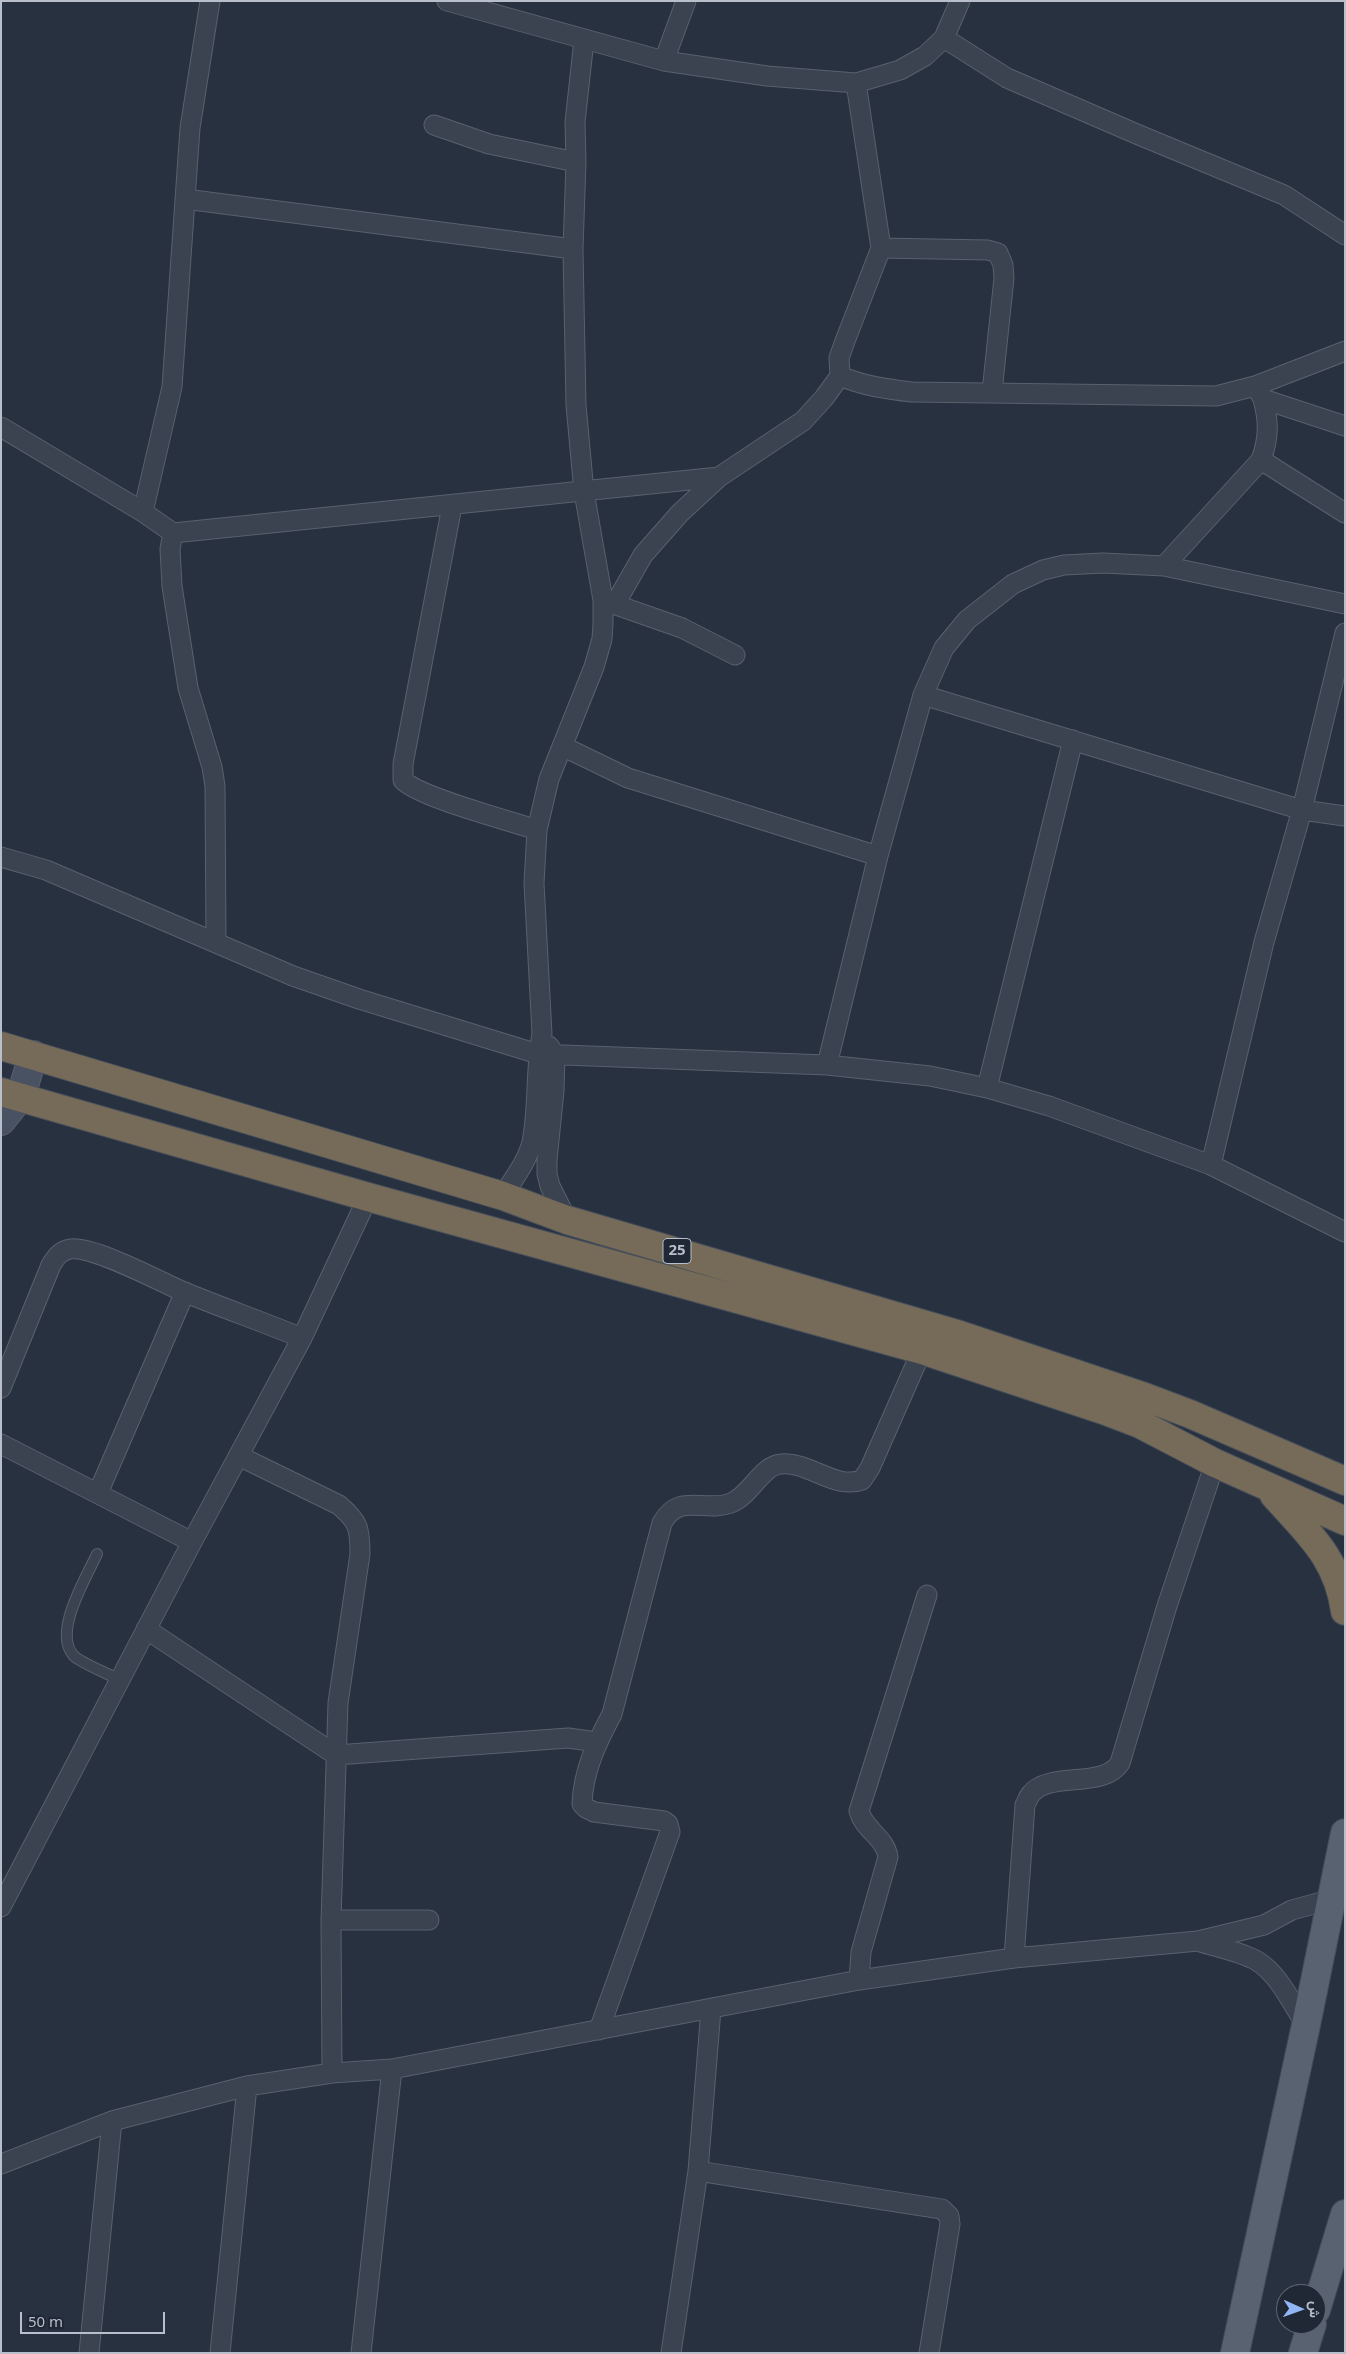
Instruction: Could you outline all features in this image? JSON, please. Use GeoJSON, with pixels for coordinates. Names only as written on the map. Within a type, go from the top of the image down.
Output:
{"type":"FeatureCollection","features":[{"type":"Feature","properties":{"kind":"highway","name":"25"},"geometry":{"type":"LineString","coordinates":[[1,1046],[503,1196],[567,1220],[960,1335],[1190,1414],[1345,1481]]}},
{"type":"Feature","properties":{"kind":"highway","name":"25"},"geometry":{"type":"LineString","coordinates":[[11,1094],[368,1197],[922,1350],[1140,1424],[1215,1463],[1345,1521]]}},
{"type":"Feature","properties":{"kind":"highway"},"geometry":{"type":"LineString","coordinates":[[1268,1488],[1324,1552],[1334,1570],[1345,1611]]}},
{"type":"Feature","properties":{"kind":"main road"},"geometry":{"type":"LineString","coordinates":[[1235,2353],[1306,2025],[1345,1833]]}},
{"type":"Feature","properties":{"kind":"main road"},"geometry":{"type":"LineString","coordinates":[[1324,2284],[1345,2214]]}},
{"type":"Feature","properties":{"kind":"main road"},"geometry":{"type":"LineString","coordinates":[[1303,2353],[1309,2334]]}},
{"type":"Feature","properties":{"kind":"street"},"geometry":{"type":"LineString","coordinates":[[143,512],[172,387],[190,128],[210,1]]}},
{"type":"Feature","properties":{"kind":"street"},"geometry":{"type":"LineString","coordinates":[[447,1],[584,40],[664,60],[767,76],[856,83],[900,70],[926,56],[944,38],[960,1]]}},
{"type":"Feature","properties":{"kind":"street"},"geometry":{"type":"LineString","coordinates":[[664,60],[686,1]]}},
{"type":"Feature","properties":{"kind":"street"},"geometry":{"type":"LineString","coordinates":[[944,38],[1007,78],[1284,195],[1345,235]]}},
{"type":"Feature","properties":{"kind":"street"},"geometry":{"type":"LineString","coordinates":[[567,1220],[550,1186],[547,1174],[554,1091],[542,1034],[534,883],[537,830],[549,779],[599,652],[609,602],[584,492],[576,405],[573,249],[576,162],[575,122],[584,40]]}},
{"type":"Feature","properties":{"kind":"street"},"geometry":{"type":"LineString","coordinates":[[609,602],[662,532],[719,477],[803,421],[824,398],[840,376],[839,358],[881,248],[856,83]]}},
{"type":"Feature","properties":{"kind":"street"},"geometry":{"type":"LineString","coordinates":[[434,125],[490,144],[576,162]]}},
{"type":"Feature","properties":{"kind":"street"},"geometry":{"type":"LineString","coordinates":[[185,199],[573,249]]}},
{"type":"Feature","properties":{"kind":"street"},"geometry":{"type":"LineString","coordinates":[[881,248],[988,250],[998,253],[1003,265],[1004,278],[992,392]]}},
{"type":"Feature","properties":{"kind":"street"},"geometry":{"type":"LineString","coordinates":[[840,376],[862,385],[912,392],[1216,396],[1259,393],[1345,350]]}},
{"type":"Feature","properties":{"kind":"street"},"geometry":{"type":"LineString","coordinates":[[1259,393],[1345,426]]}},
{"type":"Feature","properties":{"kind":"street"},"geometry":{"type":"LineString","coordinates":[[1164,566],[1261,460],[1267,442],[1268,428],[1259,393]]}},
{"type":"Feature","properties":{"kind":"street"},"geometry":{"type":"LineString","coordinates":[[1,427],[143,512],[173,533],[452,506],[719,477]]}},
{"type":"Feature","properties":{"kind":"street"},"geometry":{"type":"LineString","coordinates":[[1261,460],[1345,513]]}},
{"type":"Feature","properties":{"kind":"street"},"geometry":{"type":"LineString","coordinates":[[452,506],[403,764],[404,780],[409,786],[428,794],[537,830]]}},
{"type":"Feature","properties":{"kind":"street"},"geometry":{"type":"LineString","coordinates":[[173,533],[170,549],[172,586],[188,688],[212,767],[215,786],[216,942]]}},
{"type":"Feature","properties":{"kind":"street"},"geometry":{"type":"LineString","coordinates":[[827,1065],[878,856],[923,695],[944,648],[967,620],[1013,584],[1043,570],[1064,565],[1103,563],[1164,566],[1345,604]]}},
{"type":"Feature","properties":{"kind":"street"},"geometry":{"type":"LineString","coordinates":[[609,602],[682,628],[735,654]]}},
{"type":"Feature","properties":{"kind":"street"},"geometry":{"type":"LineString","coordinates":[[1211,1165],[1264,942],[1302,810],[1345,633]]}},
{"type":"Feature","properties":{"kind":"street"},"geometry":{"type":"LineString","coordinates":[[923,695],[1302,810],[1345,816]]}},
{"type":"Feature","properties":{"kind":"street"},"geometry":{"type":"LineString","coordinates":[[987,1088],[1073,740]]}},
{"type":"Feature","properties":{"kind":"street"},"geometry":{"type":"LineString","coordinates":[[562,746],[628,778],[878,856]]}},
{"type":"Feature","properties":{"kind":"street"},"geometry":{"type":"LineString","coordinates":[[1,857],[46,870],[293,976],[359,999],[547,1054],[827,1065],[930,1076],[987,1088],[1049,1106],[1211,1165],[1345,1232]]}},
{"type":"Feature","properties":{"kind":"street"},"geometry":{"type":"LineString","coordinates":[[503,1196],[522,1166],[532,1142],[547,1054]]}},
{"type":"Feature","properties":{"kind":"street"},"geometry":{"type":"LineString","coordinates":[[1,1121],[11,1094],[33,1055]]}},
{"type":"Feature","properties":{"kind":"street"},"geometry":{"type":"LineString","coordinates":[[1,1907],[192,1542],[302,1338],[368,1197]]}},
{"type":"Feature","properties":{"kind":"street"},"geometry":{"type":"LineString","coordinates":[[1,1388],[51,1265],[58,1254],[71,1249],[86,1250],[185,1292],[302,1338]]}},
{"type":"Feature","properties":{"kind":"street"},"geometry":{"type":"LineString","coordinates":[[98,1494],[185,1292]]}},
{"type":"Feature","properties":{"kind":"street"},"geometry":{"type":"LineString","coordinates":[[599,2030],[670,1832],[668,1824],[664,1822],[606,1814],[586,1808],[582,1804],[584,1783],[597,1742],[612,1714],[662,1523],[669,1511],[686,1505],[717,1506],[731,1503],[746,1494],[771,1467],[779,1464],[797,1467],[846,1483],[862,1480],[870,1468],[922,1350]]}},
{"type":"Feature","properties":{"kind":"street"},"geometry":{"type":"LineString","coordinates":[[1,1444],[192,1542]]}},
{"type":"Feature","properties":{"kind":"street"},"geometry":{"type":"LineString","coordinates":[[239,1456],[339,1505],[353,1517],[360,1530],[360,1554],[338,1703],[331,1920],[332,2073]]}},
{"type":"Feature","properties":{"kind":"street"},"geometry":{"type":"LineString","coordinates":[[1014,1958],[1025,1805],[1031,1793],[1041,1787],[1104,1774],[1116,1770],[1120,1763],[1167,1606],[1215,1463]]}},
{"type":"Feature","properties":{"kind":"street"},"geometry":{"type":"LineString","coordinates":[[859,1980],[861,1952],[888,1857],[884,1842],[861,1818],[859,1811],[927,1595]]}},
{"type":"Feature","properties":{"kind":"street"},"geometry":{"type":"LineString","coordinates":[[146,1630],[336,1754],[568,1738],[597,1742]]}},
{"type":"Feature","properties":{"kind":"street"},"geometry":{"type":"LineString","coordinates":[[1,2164],[112,2121],[247,2086],[332,2073],[392,2069],[859,1980],[1014,1958],[1198,1941],[1264,1925],[1292,1910],[1332,1900]]}},
{"type":"Feature","properties":{"kind":"street"},"geometry":{"type":"LineString","coordinates":[[331,1920],[429,1920]]}},
{"type":"Feature","properties":{"kind":"street"},"geometry":{"type":"LineString","coordinates":[[1198,1941],[1256,1960],[1269,1971],[1280,1985],[1306,2025]]}},
{"type":"Feature","properties":{"kind":"street"},"geometry":{"type":"LineString","coordinates":[[671,2353],[698,2170],[710,2009]]}},
{"type":"Feature","properties":{"kind":"street"},"geometry":{"type":"LineString","coordinates":[[361,2353],[392,2069]]}},
{"type":"Feature","properties":{"kind":"street"},"geometry":{"type":"LineString","coordinates":[[220,2353],[247,2086]]}},
{"type":"Feature","properties":{"kind":"street"},"geometry":{"type":"LineString","coordinates":[[89,2353],[112,2121]]}},
{"type":"Feature","properties":{"kind":"street"},"geometry":{"type":"LineString","coordinates":[[698,2170],[942,2209],[949,2216],[950,2224],[930,2353]]}},
{"type":"Feature","properties":{"kind":"lane"},"geometry":{"type":"LineString","coordinates":[[97,1554],[67,1622],[66,1639],[74,1656],[120,1680]]}}]}
